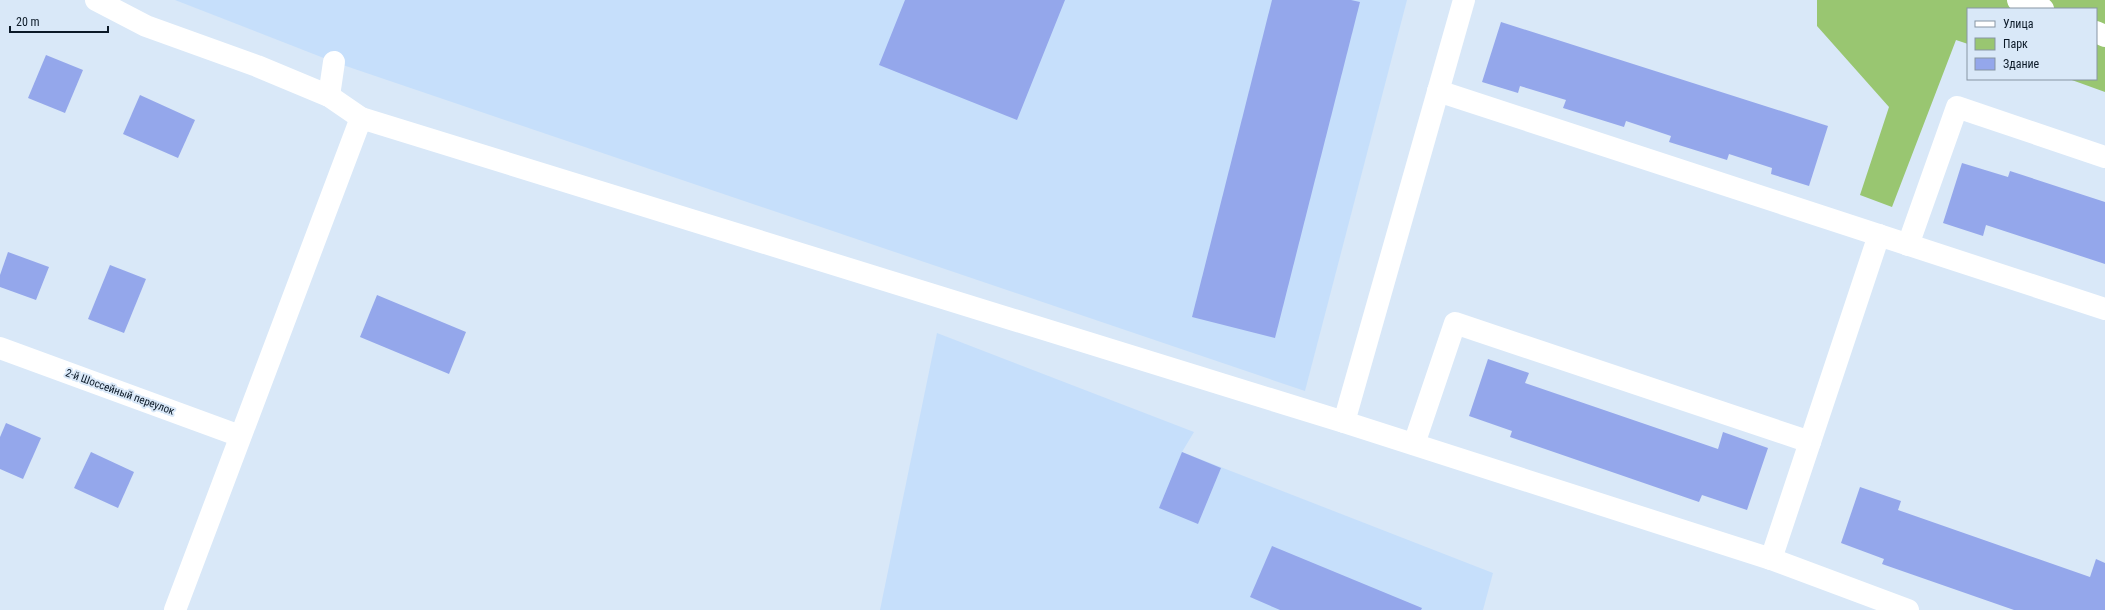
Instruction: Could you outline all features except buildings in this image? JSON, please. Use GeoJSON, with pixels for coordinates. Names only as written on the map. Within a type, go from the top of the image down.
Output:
{"type":"FeatureCollection","features":[{"type":"Feature","properties":{"kind":"street"},"geometry":{"type":"LineString","coordinates":[[96,0],[146,26],[257,66],[330,96],[361,118],[1414,444],[1771,559],[1908,610]]}},
{"type":"Feature","properties":{"kind":"street"},"geometry":{"type":"LineString","coordinates":[[1344,422],[1464,0]]}},
{"type":"Feature","properties":{"kind":"street"},"geometry":{"type":"LineString","coordinates":[[2018,0],[2040,8]]}},
{"type":"Feature","properties":{"kind":"street"},"geometry":{"type":"LineString","coordinates":[[330,96],[334,62]]}},
{"type":"Feature","properties":{"kind":"street"},"geometry":{"type":"LineString","coordinates":[[1438,91],[2105,309]]}},
{"type":"Feature","properties":{"kind":"street"},"geometry":{"type":"LineString","coordinates":[[1908,245],[1957,107],[2105,157]]}},
{"type":"Feature","properties":{"kind":"street"},"geometry":{"type":"LineString","coordinates":[[175,610],[361,118]]}},
{"type":"Feature","properties":{"kind":"street"},"geometry":{"type":"LineString","coordinates":[[1771,559],[1879,235]]}},
{"type":"Feature","properties":{"kind":"street"},"geometry":{"type":"LineString","coordinates":[[1414,444],[1455,322],[1810,442]]}},
{"type":"Feature","properties":{"kind":"street","name":"2-й Шоссейный переулок"},"geometry":{"type":"LineString","coordinates":[[0,348],[240,436]]}},
{"type":"Feature","properties":{"kind":"shaded area"},"geometry":{"type":"Polygon","coordinates":[[[175,0],[1407,0],[1305,391],[334,62],[175,0]]]}},
{"type":"Feature","properties":{"kind":"shaded area"},"geometry":{"type":"Polygon","coordinates":[[[937,333],[1194,432],[1182,452],[1493,573],[1483,610],[880,610],[937,333]]]}},
{"type":"Feature","properties":{"kind":"green space"},"geometry":{"type":"Polygon","coordinates":[[[1817,0],[2105,0],[2105,92],[2072,80],[2097,80],[2097,8],[1967,8],[1967,44],[1956,40],[1892,207],[1860,195],[1889,107],[1817,26],[1817,0]]]}}]}
